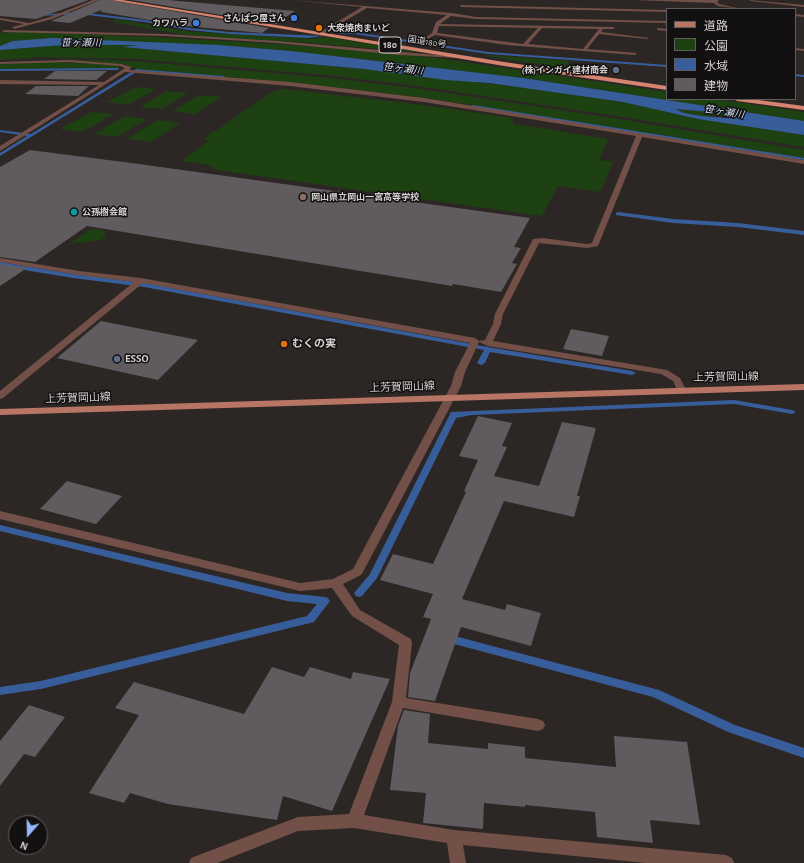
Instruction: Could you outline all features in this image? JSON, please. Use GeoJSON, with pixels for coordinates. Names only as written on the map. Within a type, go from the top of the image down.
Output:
{"type":"FeatureCollection","features":[{"type":"Feature","properties":{"kind":"highway","name":"国道180号"},"geometry":{"type":"LineString","coordinates":[[113,0],[460,57],[666,88]]}},
{"type":"Feature","properties":{"kind":"highway"},"geometry":{"type":"LineString","coordinates":[[745,100],[804,108]]}},
{"type":"Feature","properties":{"kind":"main road","name":"上芳賀岡山線"},"geometry":{"type":"LineString","coordinates":[[0,412],[804,387]]}},
{"type":"Feature","properties":{"kind":"street"},"geometry":{"type":"LineString","coordinates":[[2,31],[56,16],[97,0]]}},
{"type":"Feature","properties":{"kind":"street"},"geometry":{"type":"LineString","coordinates":[[292,0],[476,18],[666,22]]}},
{"type":"Feature","properties":{"kind":"street"},"geometry":{"type":"LineString","coordinates":[[434,34],[437,25],[469,0]]}},
{"type":"Feature","properties":{"kind":"street"},"geometry":{"type":"LineString","coordinates":[[636,0],[679,3],[716,1],[718,5],[734,8]]}},
{"type":"Feature","properties":{"kind":"street"},"geometry":{"type":"LineString","coordinates":[[751,0],[804,6]]}},
{"type":"Feature","properties":{"kind":"street"},"geometry":{"type":"LineString","coordinates":[[794,5],[797,0]]}},
{"type":"Feature","properties":{"kind":"street"},"geometry":{"type":"LineString","coordinates":[[461,6],[666,11]]}},
{"type":"Feature","properties":{"kind":"street"},"geometry":{"type":"LineString","coordinates":[[321,34],[365,7]]}},
{"type":"Feature","properties":{"kind":"street"},"geometry":{"type":"LineString","coordinates":[[0,20],[29,23]]}},
{"type":"Feature","properties":{"kind":"street"},"geometry":{"type":"LineString","coordinates":[[437,25],[613,28]]}},
{"type":"Feature","properties":{"kind":"street"},"geometry":{"type":"LineString","coordinates":[[525,45],[541,27]]}},
{"type":"Feature","properties":{"kind":"street"},"geometry":{"type":"LineString","coordinates":[[584,50],[602,28]]}},
{"type":"Feature","properties":{"kind":"street"},"geometry":{"type":"LineString","coordinates":[[659,29],[666,30]]}},
{"type":"Feature","properties":{"kind":"street"},"geometry":{"type":"LineString","coordinates":[[2,31],[164,35],[277,42],[400,54],[460,57]]}},
{"type":"Feature","properties":{"kind":"street"},"geometry":{"type":"LineString","coordinates":[[598,33],[647,38]]}},
{"type":"Feature","properties":{"kind":"street"},"geometry":{"type":"LineString","coordinates":[[424,40],[434,34],[525,45],[635,54]]}},
{"type":"Feature","properties":{"kind":"street"},"geometry":{"type":"LineString","coordinates":[[0,63],[51,60],[92,62],[121,65],[129,68],[131,71]]}},
{"type":"Feature","properties":{"kind":"street"},"geometry":{"type":"LineString","coordinates":[[0,149],[103,83],[131,71],[290,84],[424,100],[640,134],[804,162]]}},
{"type":"Feature","properties":{"kind":"street"},"geometry":{"type":"LineString","coordinates":[[0,82],[103,83]]}},
{"type":"Feature","properties":{"kind":"street"},"geometry":{"type":"LineString","coordinates":[[488,343],[498,324],[499,314],[536,242],[543,240],[587,246],[595,244],[640,134]]}},
{"type":"Feature","properties":{"kind":"street"},"geometry":{"type":"LineString","coordinates":[[0,260],[137,283],[474,344],[488,343],[664,372],[678,380],[681,390]]}},
{"type":"Feature","properties":{"kind":"street"},"geometry":{"type":"LineString","coordinates":[[0,396],[137,283]]}},
{"type":"Feature","properties":{"kind":"street"},"geometry":{"type":"LineString","coordinates":[[0,515],[300,587],[335,583],[357,572],[449,398],[474,344]]}},
{"type":"Feature","properties":{"kind":"street"},"geometry":{"type":"LineString","coordinates":[[335,583],[356,612],[406,643],[399,702],[354,821]]}},
{"type":"Feature","properties":{"kind":"street"},"geometry":{"type":"LineString","coordinates":[[399,702],[538,724]]}},
{"type":"Feature","properties":{"kind":"street"},"geometry":{"type":"LineString","coordinates":[[197,863],[298,824],[354,821],[454,837],[726,863]]}},
{"type":"Feature","properties":{"kind":"street"},"geometry":{"type":"LineString","coordinates":[[454,837],[458,863]]}},
{"type":"Feature","properties":{"kind":"green space"},"geometry":{"type":"Polygon","coordinates":[[[115,19],[185,31],[309,39],[327,37],[427,53],[310,43],[191,36],[113,22],[115,19]]]}},
{"type":"Feature","properties":{"kind":"green space"},"geometry":{"type":"Polygon","coordinates":[[[18,32],[153,37],[292,45],[437,58],[666,92],[666,100],[523,78],[291,51],[219,45],[14,41],[0,46],[0,33],[18,32]]]}},
{"type":"Feature","properties":{"kind":"green space"},"geometry":{"type":"Polygon","coordinates":[[[64,45],[138,45],[124,47],[364,69],[526,88],[623,102],[698,119],[804,135],[804,147],[616,116],[417,86],[334,76],[138,59],[40,57],[0,60],[0,50],[64,45]]]}},
{"type":"Feature","properties":{"kind":"green space"},"geometry":{"type":"Polygon","coordinates":[[[485,56],[570,61],[564,68],[485,56]]]}},
{"type":"Feature","properties":{"kind":"green space"},"geometry":{"type":"Polygon","coordinates":[[[53,59],[134,61],[332,78],[415,88],[614,118],[804,150],[804,158],[426,98],[295,83],[136,69],[124,64],[53,59]]]}},
{"type":"Feature","properties":{"kind":"green space"},"geometry":{"type":"Polygon","coordinates":[[[49,62],[96,64],[118,66],[119,68],[0,69],[0,64],[49,62]]]}},
{"type":"Feature","properties":{"kind":"green space"},"geometry":{"type":"Polygon","coordinates":[[[136,87],[156,89],[128,105],[107,102],[136,87]]]}},
{"type":"Feature","properties":{"kind":"green space"},"geometry":{"type":"Polygon","coordinates":[[[284,89],[423,105],[512,118],[514,124],[608,139],[599,160],[613,162],[600,192],[558,186],[542,216],[217,170],[209,165],[181,161],[210,140],[203,139],[274,91],[284,89]]]}},
{"type":"Feature","properties":{"kind":"green space"},"geometry":{"type":"Polygon","coordinates":[[[167,91],[188,93],[161,109],[140,107],[167,91]]]}},
{"type":"Feature","properties":{"kind":"green space"},"geometry":{"type":"Polygon","coordinates":[[[199,95],[221,97],[195,114],[173,111],[199,95]]]}},
{"type":"Feature","properties":{"kind":"green space"},"geometry":{"type":"Polygon","coordinates":[[[667,100],[722,100],[804,112],[804,121],[667,100]]]}},
{"type":"Feature","properties":{"kind":"green space"},"geometry":{"type":"Polygon","coordinates":[[[675,109],[723,113],[729,116],[702,116],[684,113],[675,109]]]}},
{"type":"Feature","properties":{"kind":"green space"},"geometry":{"type":"Polygon","coordinates":[[[92,112],[114,114],[82,132],[60,129],[92,112]]]}},
{"type":"Feature","properties":{"kind":"green space"},"geometry":{"type":"Polygon","coordinates":[[[125,116],[147,119],[117,137],[94,134],[125,116]]]}},
{"type":"Feature","properties":{"kind":"green space"},"geometry":{"type":"Polygon","coordinates":[[[158,120],[180,123],[151,142],[127,139],[158,120]]]}},
{"type":"Feature","properties":{"kind":"green space"},"geometry":{"type":"Polygon","coordinates":[[[91,229],[102,230],[106,235],[101,240],[69,244],[91,229]]]}},
{"type":"Feature","properties":{"kind":"water","name":"笹ヶ瀬川"},"geometry":{"type":"Polygon","coordinates":[[[52,38],[219,45],[291,51],[523,78],[804,121],[804,135],[698,119],[623,102],[489,83],[446,80],[364,69],[123,47],[138,45],[64,45],[0,50],[0,46],[13,41],[52,38]],[[675,109],[684,113],[702,116],[727,118],[729,116],[723,113],[675,109]]]}},
{"type":"Feature","properties":{"kind":"building"},"geometry":{"type":"Polygon","coordinates":[[[0,0],[89,0],[36,19],[0,16],[0,0]]]}},
{"type":"Feature","properties":{"kind":"building"},"geometry":{"type":"Polygon","coordinates":[[[100,0],[110,0],[269,28],[262,33],[186,26],[101,12],[101,10],[70,23],[51,21],[100,0]]]}},
{"type":"Feature","properties":{"kind":"building"},"geometry":{"type":"Polygon","coordinates":[[[131,0],[167,0],[295,11],[276,24],[131,0]]]}},
{"type":"Feature","properties":{"kind":"building"},"geometry":{"type":"Polygon","coordinates":[[[55,71],[107,71],[96,80],[44,79],[55,71]]]}},
{"type":"Feature","properties":{"kind":"building"},"geometry":{"type":"Polygon","coordinates":[[[36,86],[89,86],[78,96],[25,94],[36,86]]]}},
{"type":"Feature","properties":{"kind":"building"},"geometry":{"type":"Polygon","coordinates":[[[30,150],[530,218],[514,247],[521,248],[512,263],[517,264],[501,292],[453,284],[452,286],[87,226],[35,262],[0,257],[0,167],[30,150]]]}},
{"type":"Feature","properties":{"kind":"building"},"geometry":{"type":"Polygon","coordinates":[[[0,264],[27,268],[0,286],[0,264]]]}},
{"type":"Feature","properties":{"kind":"building"},"geometry":{"type":"Polygon","coordinates":[[[101,321],[198,340],[158,380],[57,358],[101,321]]]}},
{"type":"Feature","properties":{"kind":"building"},"geometry":{"type":"Polygon","coordinates":[[[571,329],[609,336],[602,356],[563,349],[571,329]]]}},
{"type":"Feature","properties":{"kind":"building"},"geometry":{"type":"Polygon","coordinates":[[[478,416],[512,423],[502,446],[507,447],[494,476],[539,486],[562,422],[596,428],[577,496],[580,496],[574,517],[504,501],[462,599],[505,610],[507,604],[541,613],[531,646],[461,627],[435,701],[408,697],[410,673],[431,619],[423,617],[433,594],[380,580],[393,554],[433,564],[466,492],[464,491],[478,460],[459,456],[478,416]]]}},
{"type":"Feature","properties":{"kind":"building"},"geometry":{"type":"Polygon","coordinates":[[[67,481],[122,496],[96,524],[40,509],[67,481]]]}},
{"type":"Feature","properties":{"kind":"building"},"geometry":{"type":"Polygon","coordinates":[[[272,667],[304,677],[310,667],[351,679],[353,672],[390,679],[332,811],[283,796],[277,820],[168,804],[130,793],[124,803],[89,793],[139,715],[115,708],[134,682],[244,714],[272,667]]]}},
{"type":"Feature","properties":{"kind":"building"},"geometry":{"type":"Polygon","coordinates":[[[29,705],[65,717],[35,757],[24,754],[0,786],[0,741],[29,705]]]}},
{"type":"Feature","properties":{"kind":"building"},"geometry":{"type":"Polygon","coordinates":[[[404,710],[430,714],[428,743],[488,749],[488,743],[525,747],[525,758],[616,767],[614,736],[687,742],[700,825],[650,820],[653,843],[597,837],[595,812],[525,805],[525,807],[484,803],[483,829],[423,823],[426,793],[390,790],[398,726],[404,710]]]}},
{"type":"Feature","properties":{"kind":"waterway"},"geometry":{"type":"LineString","coordinates":[[39,15],[80,13],[145,21],[189,29],[230,33],[308,37],[322,36]]}},
{"type":"Feature","properties":{"kind":"waterway"},"geometry":{"type":"LineString","coordinates":[[340,33],[354,33],[488,53],[666,66]]}},
{"type":"Feature","properties":{"kind":"waterway"},"geometry":{"type":"LineString","coordinates":[[0,70],[118,69]]}},
{"type":"Feature","properties":{"kind":"waterway"},"geometry":{"type":"LineString","coordinates":[[0,155],[137,70],[223,77]]}},
{"type":"Feature","properties":{"kind":"waterway"},"geometry":{"type":"LineString","coordinates":[[796,75],[804,76]]}},
{"type":"Feature","properties":{"kind":"waterway"},"geometry":{"type":"LineString","coordinates":[[473,106],[804,159]]}},
{"type":"Feature","properties":{"kind":"waterway"},"geometry":{"type":"LineString","coordinates":[[0,131],[29,135]]}},
{"type":"Feature","properties":{"kind":"waterway"},"geometry":{"type":"LineString","coordinates":[[618,214],[673,221],[738,225],[804,233]]}},
{"type":"Feature","properties":{"kind":"waterway"},"geometry":{"type":"LineString","coordinates":[[0,264],[73,276],[144,285],[488,349]]}},
{"type":"Feature","properties":{"kind":"waterway"},"geometry":{"type":"LineString","coordinates":[[481,363],[488,349]]}},
{"type":"Feature","properties":{"kind":"waterway"},"geometry":{"type":"LineString","coordinates":[[488,349],[632,373]]}},
{"type":"Feature","properties":{"kind":"waterway"},"geometry":{"type":"LineString","coordinates":[[453,416],[472,413],[734,402],[792,412]]}},
{"type":"Feature","properties":{"kind":"waterway"},"geometry":{"type":"LineString","coordinates":[[359,593],[374,576],[453,416]]}},
{"type":"Feature","properties":{"kind":"waterway"},"geometry":{"type":"LineString","coordinates":[[0,528],[287,597],[325,601],[310,619],[41,685],[0,691]]}},
{"type":"Feature","properties":{"kind":"waterway"},"geometry":{"type":"LineString","coordinates":[[447,638],[655,693],[732,729],[804,753]]}},
{"type":"Feature","properties":{"kind":"place","name":"さんぱつ屋さん"},"geometry":{"type":"Point","coordinates":[294,18]}},
{"type":"Feature","properties":{"kind":"place","name":"カワハラ"},"geometry":{"type":"Point","coordinates":[196,23]}},
{"type":"Feature","properties":{"kind":"place","name":"大衆焼肉まいど"},"geometry":{"type":"Point","coordinates":[319,28]}},
{"type":"Feature","properties":{"kind":"place","name":"(株)イシガイ建材商会"},"geometry":{"type":"Point","coordinates":[616,70]}},
{"type":"Feature","properties":{"kind":"place","name":"岡山県立岡山一宮高等学校"},"geometry":{"type":"Point","coordinates":[303,197]}},
{"type":"Feature","properties":{"kind":"place","name":"公孫樹会館"},"geometry":{"type":"Point","coordinates":[74,212]}},
{"type":"Feature","properties":{"kind":"place","name":"むくの実"},"geometry":{"type":"Point","coordinates":[284,344]}},
{"type":"Feature","properties":{"kind":"place","name":"ESSO"},"geometry":{"type":"Point","coordinates":[117,359]}}]}
